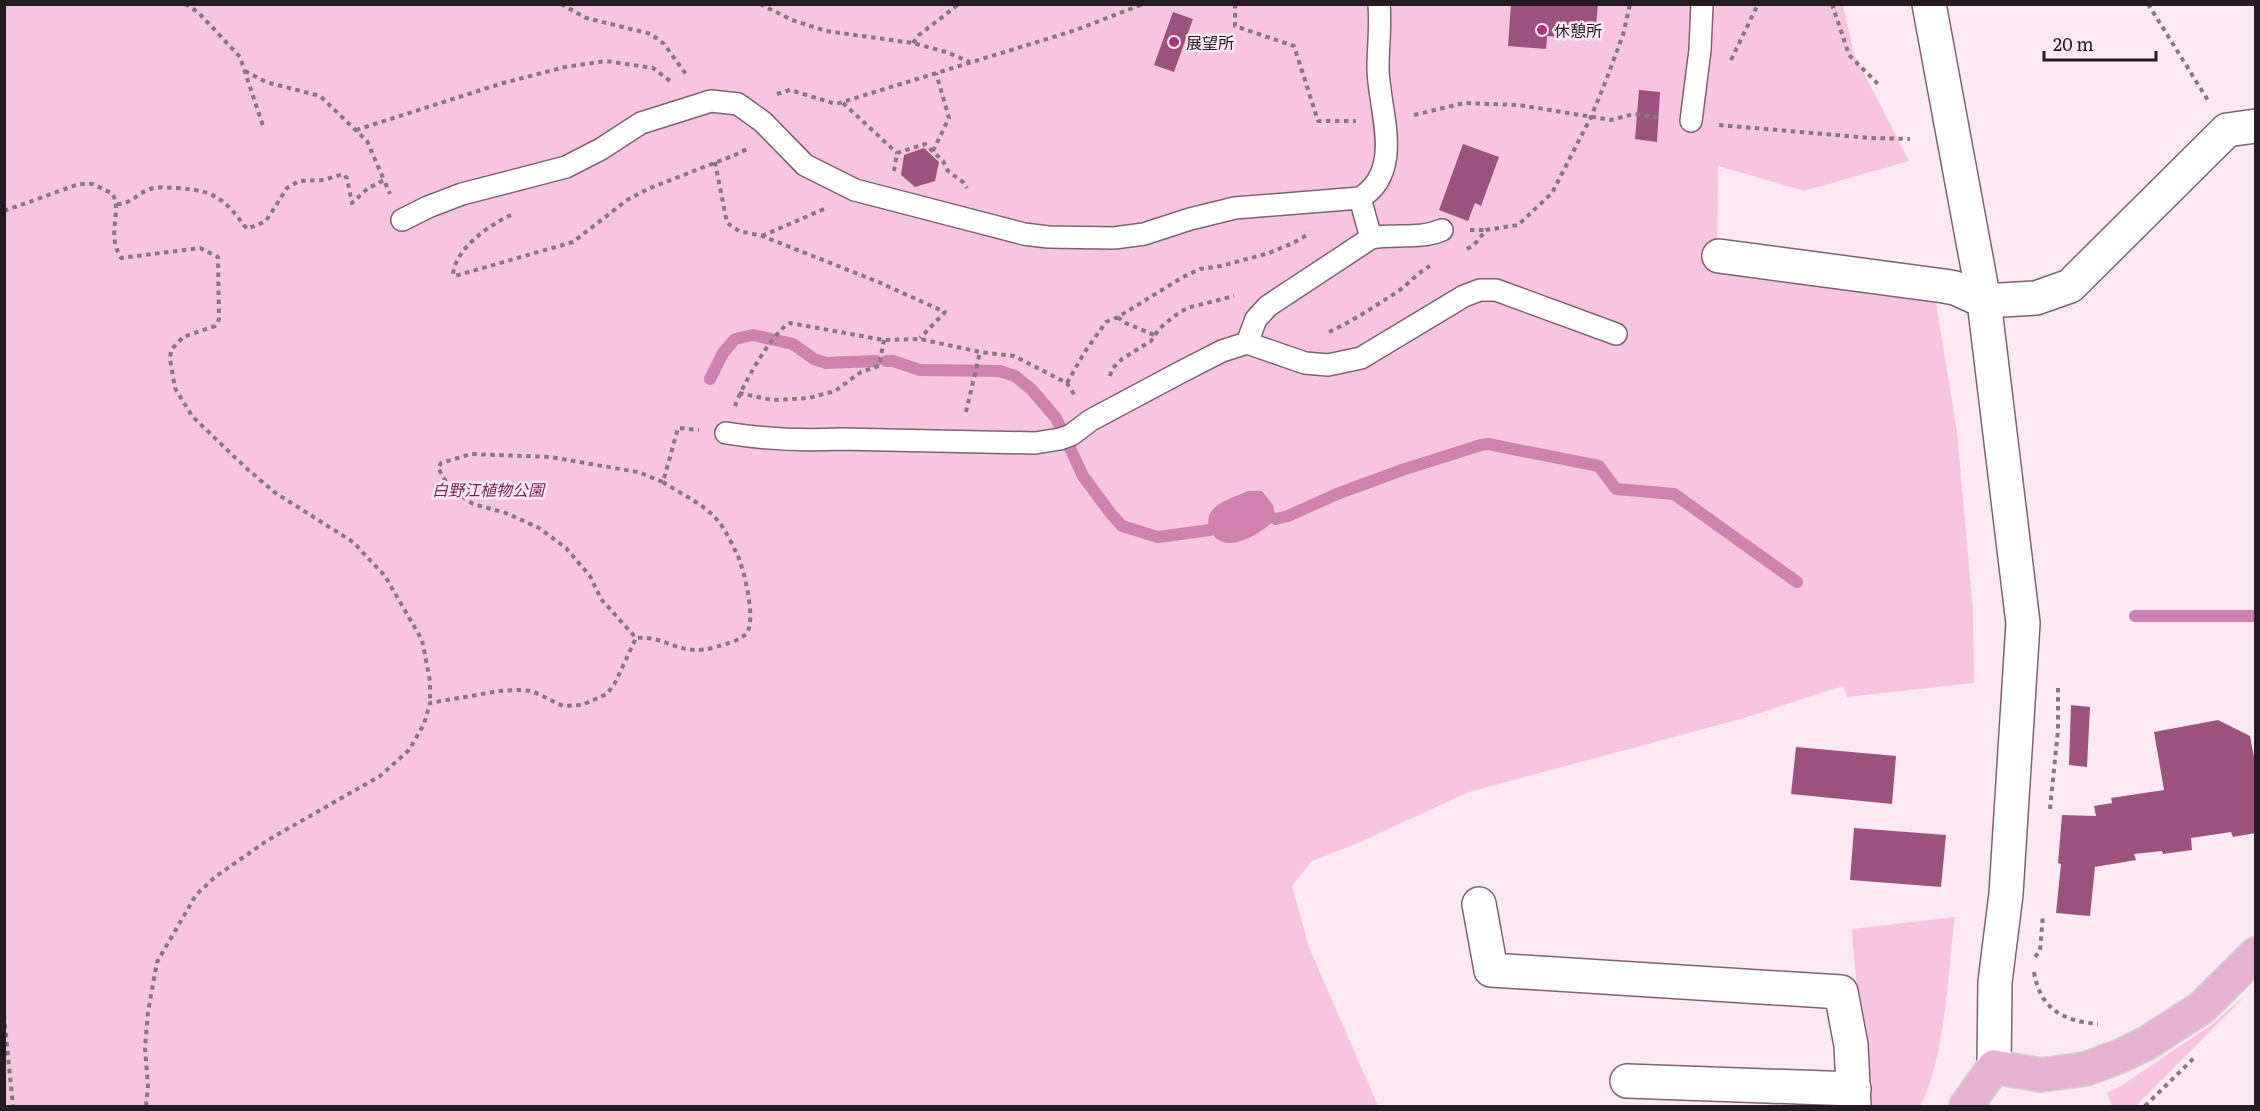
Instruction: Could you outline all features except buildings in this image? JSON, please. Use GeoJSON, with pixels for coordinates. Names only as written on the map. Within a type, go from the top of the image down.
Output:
{"type":"FeatureCollection","features":[{"type":"Feature","properties":{"kind":"main road"},"geometry":{"type":"LineString","coordinates":[[1994,1068],[2041,1075],[2085,1069],[2118,1057],[2147,1043],[2201,1008],[2256,954]]}},
{"type":"Feature","properties":{"kind":"main road"},"geometry":{"type":"LineString","coordinates":[[1966,1107],[1994,1068]]}},
{"type":"Feature","properties":{"kind":"main road"},"geometry":{"type":"LineString","coordinates":[[1985,1107],[1994,1068]]}},
{"type":"Feature","properties":{"kind":"street"},"geometry":{"type":"LineString","coordinates":[[1929,4],[1984,301],[2023,623],[2006,894],[1995,982],[1994,1068]]}},
{"type":"Feature","properties":{"kind":"street"},"geometry":{"type":"LineString","coordinates":[[1719,256],[1944,286],[1955,288],[1984,301],[2036,298],[2070,286],[2241,128]]}},
{"type":"Feature","properties":{"kind":"street"},"geometry":{"type":"LineString","coordinates":[[1479,904],[1491,970],[1841,992],[1851,1045],[1854,1098],[1627,1081]]}},
{"type":"Feature","properties":{"kind":"lane"},"geometry":{"type":"LineString","coordinates":[[402,220],[462,194],[566,167],[601,149],[641,123],[711,101],[738,104],[763,122],[805,165],[858,191],[1023,234],[1048,237],[1114,238],[1144,234],[1235,208],[1350,198],[1371,191],[1379,178],[1386,157],[1387,136],[1380,101],[1378,68],[1381,29],[1379,4]]}},
{"type":"Feature","properties":{"kind":"lane"},"geometry":{"type":"LineString","coordinates":[[1691,121],[1701,50],[1702,4]]}},
{"type":"Feature","properties":{"kind":"lane"},"geometry":{"type":"LineString","coordinates":[[1350,198],[1371,238]]}},
{"type":"Feature","properties":{"kind":"lane"},"geometry":{"type":"LineString","coordinates":[[1247,343],[1256,319],[1268,306],[1371,238],[1424,236],[1442,230]]}},
{"type":"Feature","properties":{"kind":"lane"},"geometry":{"type":"LineString","coordinates":[[726,433],[748,437],[818,440],[840,438],[1035,443],[1079,429],[1222,351],[1247,343],[1305,363],[1346,362],[1361,358],[1464,296],[1480,290],[1496,290],[1616,334]]}},
{"type":"Feature","properties":{"kind":"path"},"geometry":{"type":"LineString","coordinates":[[185,4],[198,12],[240,57],[264,129]]}},
{"type":"Feature","properties":{"kind":"path"},"geometry":{"type":"LineString","coordinates":[[561,4],[586,18],[651,34],[664,44],[696,88],[701,103]]}},
{"type":"Feature","properties":{"kind":"path"},"geometry":{"type":"LineString","coordinates":[[760,4],[792,20],[826,31],[913,43],[946,52],[971,63]]}},
{"type":"Feature","properties":{"kind":"path"},"geometry":{"type":"LineString","coordinates":[[913,43],[919,35],[959,4]]}},
{"type":"Feature","properties":{"kind":"path"},"geometry":{"type":"LineString","coordinates":[[738,104],[790,90],[836,104],[1076,30],[1143,4]]}},
{"type":"Feature","properties":{"kind":"path"},"geometry":{"type":"LineString","coordinates":[[1235,4],[1235,26],[1294,46],[1318,121],[1393,120],[1464,103],[1519,105],[1611,120],[1634,114]]}},
{"type":"Feature","properties":{"kind":"path"},"geometry":{"type":"LineString","coordinates":[[1590,117],[1623,35],[1630,4]]}},
{"type":"Feature","properties":{"kind":"path"},"geometry":{"type":"LineString","coordinates":[[1832,4],[1849,55],[1878,84]]}},
{"type":"Feature","properties":{"kind":"path"},"geometry":{"type":"LineString","coordinates":[[2148,4],[2241,128]]}},
{"type":"Feature","properties":{"kind":"path"},"geometry":{"type":"LineString","coordinates":[[356,130],[504,83],[565,67],[606,61],[653,68],[701,103]]}},
{"type":"Feature","properties":{"kind":"path"},"geometry":{"type":"LineString","coordinates":[[245,71],[266,82],[320,96],[356,130],[367,141],[395,212],[402,220]]}},
{"type":"Feature","properties":{"kind":"path"},"geometry":{"type":"LineString","coordinates":[[933,151],[949,118],[936,73]]}},
{"type":"Feature","properties":{"kind":"path"},"geometry":{"type":"LineString","coordinates":[[842,102],[897,153]]}},
{"type":"Feature","properties":{"kind":"path"},"geometry":{"type":"LineString","coordinates":[[1712,124],[1870,138],[1910,139]]}},
{"type":"Feature","properties":{"kind":"path"},"geometry":{"type":"LineString","coordinates":[[514,213],[472,240],[454,265],[453,274],[455,276],[573,242],[627,200],[650,188],[735,155],[775,135]]}},
{"type":"Feature","properties":{"kind":"path"},"geometry":{"type":"LineString","coordinates":[[897,153],[925,144],[943,161],[948,171]]}},
{"type":"Feature","properties":{"kind":"path"},"geometry":{"type":"LineString","coordinates":[[888,199],[897,153]]}},
{"type":"Feature","properties":{"kind":"path"},"geometry":{"type":"LineString","coordinates":[[715,162],[727,223],[739,231],[762,236],[876,281],[945,312],[920,339]]}},
{"type":"Feature","properties":{"kind":"path"},"geometry":{"type":"LineString","coordinates":[[117,204],[125,205],[149,189],[161,187],[213,193],[232,210],[247,229],[266,221],[287,188],[299,181],[324,180],[343,174],[347,178],[352,203],[367,189],[384,180]]}},
{"type":"Feature","properties":{"kind":"path"},"geometry":{"type":"LineString","coordinates":[[4,211],[78,184],[93,184],[113,194],[117,204],[113,237],[121,258],[200,248],[218,257],[219,319],[215,326],[183,337],[171,350],[170,358],[175,388],[192,416],[252,472],[283,498],[353,542],[385,576],[422,640],[430,681],[430,703],[424,724],[409,750],[380,776],[268,840],[215,877],[196,895],[157,962],[148,1012],[145,1048],[146,1107]]}},
{"type":"Feature","properties":{"kind":"path"},"geometry":{"type":"LineString","coordinates":[[762,236],[850,198],[858,191]]}},
{"type":"Feature","properties":{"kind":"path"},"geometry":{"type":"LineString","coordinates":[[1067,383],[1084,353],[1106,322],[1183,277],[1200,270],[1269,253],[1295,242],[1320,225],[1335,209],[1350,198]]}},
{"type":"Feature","properties":{"kind":"path"},"geometry":{"type":"LineString","coordinates":[[1079,429],[1102,402],[1112,369],[1122,359],[1151,341],[1159,328],[1187,308],[1242,293]]}},
{"type":"Feature","properties":{"kind":"path"},"geometry":{"type":"LineString","coordinates":[[1118,317],[1123,322],[1154,335]]}},
{"type":"Feature","properties":{"kind":"path"},"geometry":{"type":"LineString","coordinates":[[663,482],[678,428],[726,433],[739,393],[774,338],[784,326],[790,323],[884,340],[920,339],[980,352],[1014,356],[1067,383],[1071,389],[1079,429]]}},
{"type":"Feature","properties":{"kind":"path"},"geometry":{"type":"LineString","coordinates":[[739,393],[772,400],[809,398],[835,391],[861,372],[879,366],[884,340]]}},
{"type":"Feature","properties":{"kind":"path"},"geometry":{"type":"LineString","coordinates":[[959,441],[980,352]]}},
{"type":"Feature","properties":{"kind":"path"},"geometry":{"type":"LineString","coordinates":[[471,454],[550,457],[638,472],[663,482],[718,522],[738,556],[750,602],[751,624],[747,633],[739,638],[697,651],[679,649],[648,637],[636,638],[601,599],[590,576],[566,548],[539,528],[506,513],[473,504],[449,487],[438,468],[441,463],[471,454]]}},
{"type":"Feature","properties":{"kind":"path"},"geometry":{"type":"LineString","coordinates":[[430,703],[518,690],[532,691],[563,706],[582,705],[607,694],[615,683],[636,638]]}},
{"type":"Feature","properties":{"kind":"path"},"geometry":{"type":"LineString","coordinates":[[2050,810],[2058,730],[2058,676]]}},
{"type":"Feature","properties":{"kind":"path"},"geometry":{"type":"LineString","coordinates":[[2033,959],[2040,951],[2043,904]]}},
{"type":"Feature","properties":{"kind":"path"},"geometry":{"type":"LineString","coordinates":[[2034,967],[2039,992],[2048,1006],[2060,1015],[2073,1020],[2107,1024]]}},
{"type":"Feature","properties":{"kind":"path"},"geometry":{"type":"LineString","coordinates":[[4,1015],[14,1107]]}},
{"type":"Feature","properties":{"kind":"path"},"geometry":{"type":"LineString","coordinates":[[2073,1020],[2074,1031]]}},
{"type":"Feature","properties":{"kind":"green space","name":"白野江植物公園"},"geometry":{"type":"Polygon","coordinates":[[[5,5],[1843,5],[1854,54],[1909,161],[1804,191],[1718,166],[1717,268],[1935,298],[1957,432],[1973,611],[1974,683],[1847,697],[1843,686],[1741,719],[1469,792],[1358,843],[1312,861],[1292,886],[1309,947],[1378,1106],[5,1106],[5,5]]]}},
{"type":"Feature","properties":{"kind":"green space"},"geometry":{"type":"Polygon","coordinates":[[[1955,917],[1940,1041],[1935,1065],[1920,1106],[1867,1106],[1852,929],[1955,917]]]}},
{"type":"Feature","properties":{"kind":"green space"},"geometry":{"type":"Polygon","coordinates":[[[2245,996],[2136,1106],[2112,1106],[2107,1093],[2121,1086],[2211,1025],[2245,996]]]}},
{"type":"Feature","properties":{"kind":"shaded area"},"geometry":{"type":"Polygon","coordinates":[[[1248,491],[1262,491],[1273,505],[1276,519],[1261,531],[1244,540],[1225,543],[1219,540],[1211,532],[1208,520],[1210,514],[1222,503],[1248,491]]]}},
{"type":"Feature","properties":{"kind":"waterway"},"geometry":{"type":"LineString","coordinates":[[710,379],[723,353],[735,339],[753,335],[793,344],[814,359],[826,363],[876,361]]}},
{"type":"Feature","properties":{"kind":"waterway"},"geometry":{"type":"LineString","coordinates":[[886,361],[920,370],[1000,371],[1015,376],[1032,390],[1056,418],[1083,476],[1122,526],[1158,537],[1210,530]]}},
{"type":"Feature","properties":{"kind":"waterway"},"geometry":{"type":"LineString","coordinates":[[1276,519],[1402,470],[1488,444],[1599,466],[1616,489],[1674,494],[1797,582]]}},
{"type":"Feature","properties":{"kind":"waterway"},"geometry":{"type":"LineString","coordinates":[[2135,616],[2256,616]]}},
{"type":"Feature","properties":{"kind":"place","name":"休憩所"},"geometry":{"type":"Point","coordinates":[1542,30]}},
{"type":"Feature","properties":{"kind":"place","name":"展望所"},"geometry":{"type":"Point","coordinates":[1174,42]}}]}
